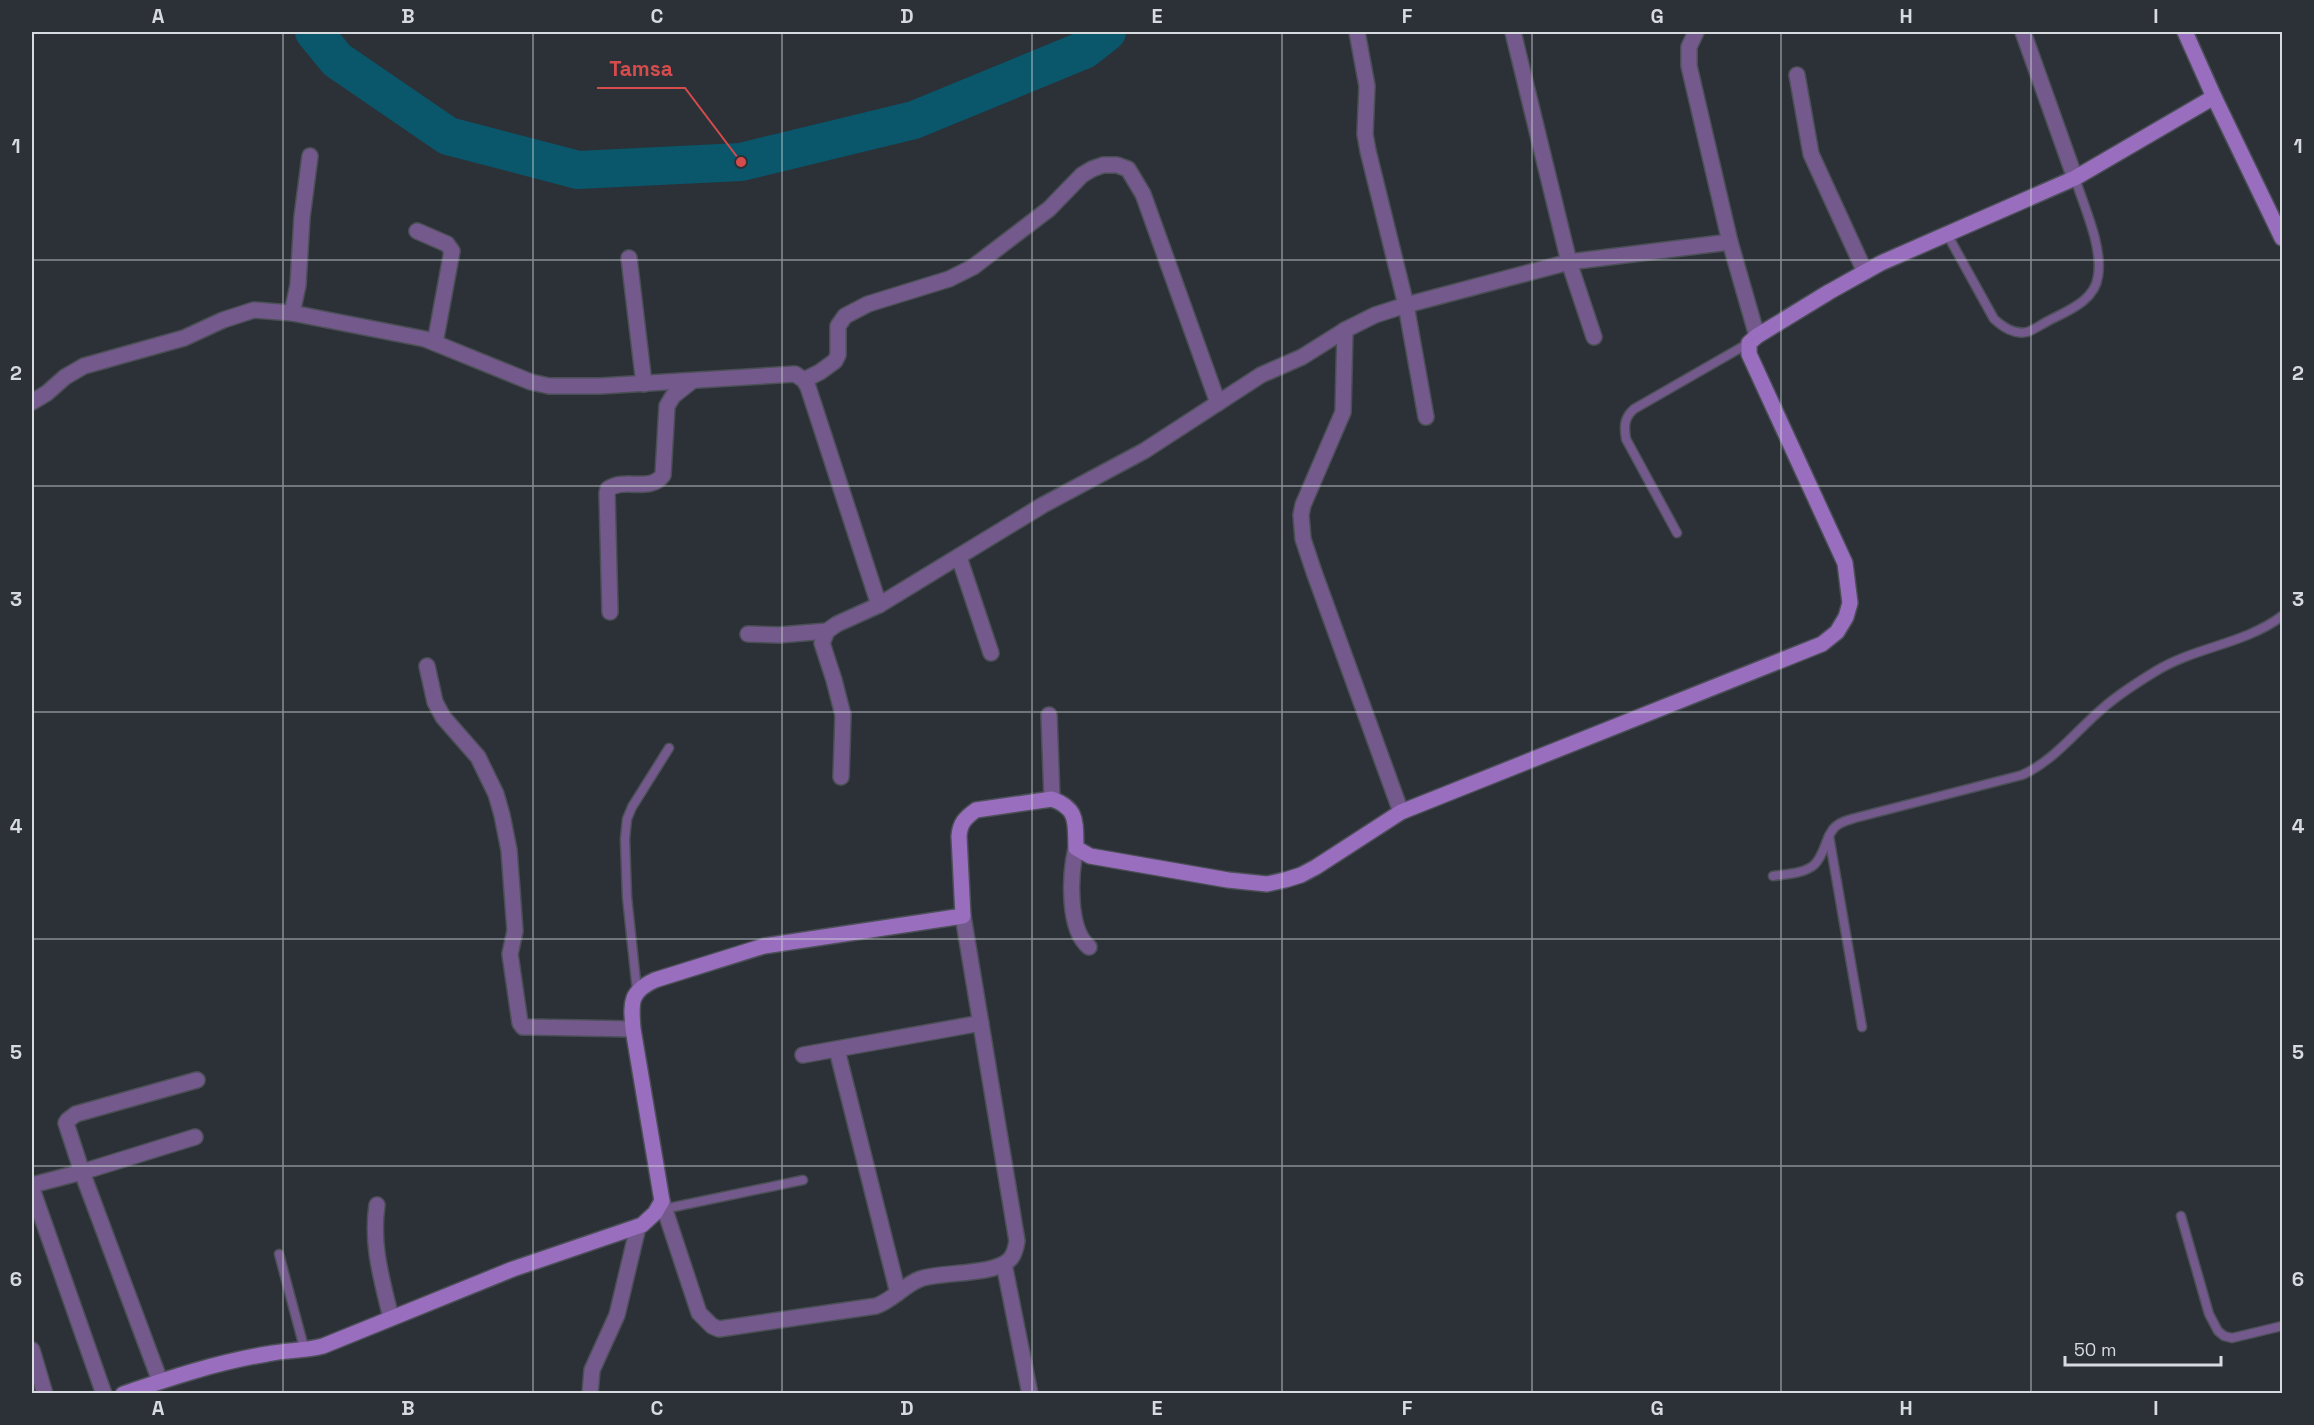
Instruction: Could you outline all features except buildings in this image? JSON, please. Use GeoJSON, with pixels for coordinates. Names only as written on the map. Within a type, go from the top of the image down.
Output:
{"type":"FeatureCollection","features":[{"type":"Feature","properties":{"kind":"street"},"geometry":{"type":"LineString","coordinates":[[1358,32],[1367,86],[1365,135],[1406,305],[1426,417]]}},
{"type":"Feature","properties":{"kind":"street"},"geometry":{"type":"LineString","coordinates":[[1514,32],[1569,262],[1594,337]]}},
{"type":"Feature","properties":{"kind":"street"},"geometry":{"type":"LineString","coordinates":[[1076,848],[1090,856],[1102,859],[1228,880],[1267,884],[1301,875],[1401,812],[1805,652],[1822,644],[1837,632],[1846,617],[1850,603],[1845,563],[1749,354],[1753,340],[1689,66],[1689,47],[1696,32]]}},
{"type":"Feature","properties":{"kind":"street"},"geometry":{"type":"LineString","coordinates":[[2023,32],[2075,178]]}},
{"type":"Feature","properties":{"kind":"street"},"geometry":{"type":"LineString","coordinates":[[2185,32],[2283,238]]}},
{"type":"Feature","properties":{"kind":"street"},"geometry":{"type":"LineString","coordinates":[[1797,75],[1811,154],[1865,272]]}},
{"type":"Feature","properties":{"kind":"street"},"geometry":{"type":"LineString","coordinates":[[1753,340],[1865,272],[2075,178],[2214,97]]}},
{"type":"Feature","properties":{"kind":"street"},"geometry":{"type":"LineString","coordinates":[[292,313],[298,285],[302,217],[310,156]]}},
{"type":"Feature","properties":{"kind":"street"},"geometry":{"type":"LineString","coordinates":[[804,380],[835,362],[838,355],[838,326],[845,316],[868,304],[961,274],[1049,209],[1082,176],[1103,165],[1117,165],[1128,169],[1143,194],[1218,403]]}},
{"type":"Feature","properties":{"kind":"street"},"geometry":{"type":"LineString","coordinates":[[417,231],[447,244],[452,251],[435,343]]}},
{"type":"Feature","properties":{"kind":"street"},"geometry":{"type":"LineString","coordinates":[[748,634],[779,635],[827,631],[879,605],[1042,505],[1144,451],[1261,375],[1302,357],[1345,330],[1375,315],[1569,262],[1730,242]]}},
{"type":"Feature","properties":{"kind":"street"},"geometry":{"type":"LineString","coordinates":[[629,258],[644,384]]}},
{"type":"Feature","properties":{"kind":"street"},"geometry":{"type":"LineString","coordinates":[[32,402],[84,366],[184,338],[242,313],[265,310],[407,334],[541,384],[600,386],[795,374],[804,380],[808,387],[879,605]]}},
{"type":"Feature","properties":{"kind":"street"},"geometry":{"type":"LineString","coordinates":[[1345,330],[1344,412],[1303,505],[1301,526],[1314,572],[1401,812]]}},
{"type":"Feature","properties":{"kind":"street"},"geometry":{"type":"LineString","coordinates":[[610,612],[608,489],[618,484],[651,484],[661,479],[667,406],[670,398],[692,381]]}},
{"type":"Feature","properties":{"kind":"street"},"geometry":{"type":"LineString","coordinates":[[959,557],[991,653]]}},
{"type":"Feature","properties":{"kind":"street"},"geometry":{"type":"LineString","coordinates":[[827,631],[822,643],[843,715],[842,777]]}},
{"type":"Feature","properties":{"kind":"street"},"geometry":{"type":"LineString","coordinates":[[428,666],[435,702],[442,717],[478,757],[496,794],[502,815],[510,850],[515,931],[510,954],[520,1023],[523,1027],[633,1029]]}},
{"type":"Feature","properties":{"kind":"street"},"geometry":{"type":"LineString","coordinates":[[1049,715],[1052,799]]}},
{"type":"Feature","properties":{"kind":"street"},"geometry":{"type":"LineString","coordinates":[[963,916],[764,946],[655,980],[644,985],[638,992],[631,1005],[633,1029],[663,1205],[695,1304],[699,1313],[712,1326],[729,1328],[876,1306],[885,1303],[916,1280],[997,1267],[1010,1260],[1015,1252],[1017,1241],[963,916],[958,836],[960,824],[967,816],[976,810],[1052,799],[1063,803],[1070,809],[1075,818],[1076,848],[1070,890],[1077,930],[1080,938],[1089,947]]}},
{"type":"Feature","properties":{"kind":"street"},"geometry":{"type":"LineString","coordinates":[[803,1055],[981,1023]]}},
{"type":"Feature","properties":{"kind":"street"},"geometry":{"type":"LineString","coordinates":[[837,1050],[898,1293]]}},
{"type":"Feature","properties":{"kind":"street"},"geometry":{"type":"LineString","coordinates":[[160,1381],[82,1173],[66,1123],[71,1117],[197,1080]]}},
{"type":"Feature","properties":{"kind":"street"},"geometry":{"type":"LineString","coordinates":[[104,1394],[32,1187],[195,1137]]}},
{"type":"Feature","properties":{"kind":"street"},"geometry":{"type":"LineString","coordinates":[[377,1205],[373,1227],[376,1255],[392,1318]]}},
{"type":"Feature","properties":{"kind":"street"},"geometry":{"type":"LineString","coordinates":[[123,1394],[213,1365],[257,1356],[305,1351],[323,1346],[513,1269],[638,1227],[663,1205]]}},
{"type":"Feature","properties":{"kind":"street"},"geometry":{"type":"LineString","coordinates":[[590,1394],[592,1370],[617,1315],[638,1227]]}},
{"type":"Feature","properties":{"kind":"street"},"geometry":{"type":"LineString","coordinates":[[1004,1264],[1030,1394]]}},
{"type":"Feature","properties":{"kind":"street"},"geometry":{"type":"LineString","coordinates":[[32,1350],[45,1394]]}},
{"type":"Feature","properties":{"kind":"lane"},"geometry":{"type":"LineString","coordinates":[[1947,234],[1994,318],[2005,328],[2016,332],[2028,332],[2082,301],[2093,290],[2098,279],[2099,256],[2075,178]]}},
{"type":"Feature","properties":{"kind":"lane"},"geometry":{"type":"LineString","coordinates":[[1677,533],[1626,439],[1624,423],[1628,414],[1634,409],[1753,340]]}},
{"type":"Feature","properties":{"kind":"lane"},"geometry":{"type":"LineString","coordinates":[[1773,876],[1804,871],[1814,865],[1821,856],[1834,828],[1840,824],[1855,818],[2022,775],[2037,768],[2063,747],[2104,707],[2158,670],[2189,655],[2265,627],[2283,616]]}},
{"type":"Feature","properties":{"kind":"lane"},"geometry":{"type":"LineString","coordinates":[[638,992],[627,897],[625,839],[627,819],[669,748]]}},
{"type":"Feature","properties":{"kind":"lane"},"geometry":{"type":"LineString","coordinates":[[1829,836],[1863,1028]]}},
{"type":"Feature","properties":{"kind":"lane"},"geometry":{"type":"LineString","coordinates":[[663,1205],[803,1180]]}},
{"type":"Feature","properties":{"kind":"lane"},"geometry":{"type":"LineString","coordinates":[[2181,1216],[2209,1314],[2218,1331],[2232,1338],[2283,1326]]}},
{"type":"Feature","properties":{"kind":"lane"},"geometry":{"type":"LineString","coordinates":[[279,1254],[305,1351]]}},
{"type":"Feature","properties":{"kind":"waterway"},"geometry":{"type":"LineString","coordinates":[[314,32],[337,60],[448,136],[578,170],[741,162],[914,120],[1084,50],[1107,32]]}},
{"type":"Feature","properties":{"kind":"place","name":"Tamsa"},"geometry":{"type":"Point","coordinates":[741,162]}}]}
